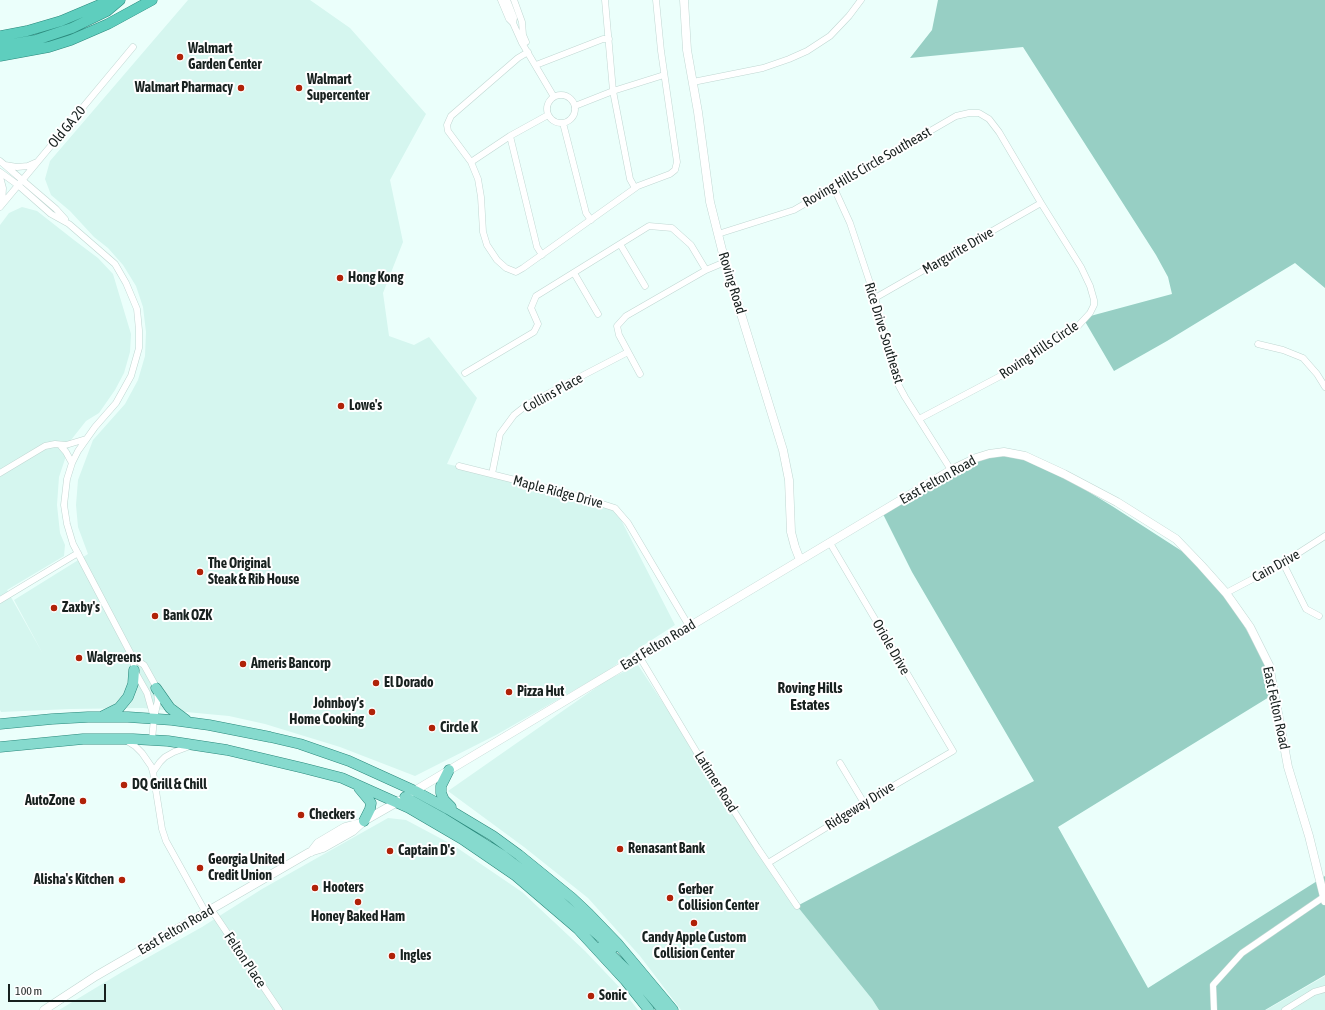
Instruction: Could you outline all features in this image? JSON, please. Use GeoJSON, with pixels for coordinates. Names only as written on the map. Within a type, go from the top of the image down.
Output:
{"type":"FeatureCollection","features":[{"type":"Feature","properties":{"kind":"highway"},"geometry":{"type":"LineString","coordinates":[[0,36],[27,31],[56,23],[86,12],[111,0]]}},
{"type":"Feature","properties":{"kind":"highway"},"geometry":{"type":"LineString","coordinates":[[0,46],[36,40],[72,28],[107,11],[120,0]]}},
{"type":"Feature","properties":{"kind":"highway"},"geometry":{"type":"LineString","coordinates":[[0,56],[26,52],[71,40],[108,24],[152,0]]}},
{"type":"Feature","properties":{"kind":"main road"},"geometry":{"type":"LineString","coordinates":[[102,717],[119,708],[128,697],[133,684],[134,670]]}},
{"type":"Feature","properties":{"kind":"main road"},"geometry":{"type":"LineString","coordinates":[[156,688],[170,708],[189,722]]}},
{"type":"Feature","properties":{"kind":"main road"},"geometry":{"type":"LineString","coordinates":[[0,724],[52,719],[102,717],[154,718],[249,732],[300,744],[349,761],[415,791],[456,813],[519,855],[589,914],[629,956],[673,1010]]}},
{"type":"Feature","properties":{"kind":"main road"},"geometry":{"type":"LineString","coordinates":[[0,747],[56,740],[152,740],[227,750],[342,778],[355,784],[401,799],[441,817],[502,855],[545,888],[624,958],[629,956]]}},
{"type":"Feature","properties":{"kind":"main road"},"geometry":{"type":"LineString","coordinates":[[449,770],[441,786],[440,793],[444,800],[456,813]]}},
{"type":"Feature","properties":{"kind":"main road"},"geometry":{"type":"LineString","coordinates":[[355,784],[371,803],[370,809],[364,821]]}},
{"type":"Feature","properties":{"kind":"main road"},"geometry":{"type":"LineString","coordinates":[[401,799],[499,863],[534,890],[587,938],[625,980],[649,1010]]}},
{"type":"Feature","properties":{"kind":"main road"},"geometry":{"type":"LineString","coordinates":[[587,938],[597,942],[612,955],[663,1010]]}},
{"type":"Feature","properties":{"kind":"street"},"geometry":{"type":"LineString","coordinates":[[501,0],[522,43],[554,97]]}},
{"type":"Feature","properties":{"kind":"street"},"geometry":{"type":"LineString","coordinates":[[507,0],[514,18],[513,23]]}},
{"type":"Feature","properties":{"kind":"street"},"geometry":{"type":"LineString","coordinates":[[514,0],[522,22],[527,50]]}},
{"type":"Feature","properties":{"kind":"street"},"geometry":{"type":"LineString","coordinates":[[605,0],[613,91],[630,179],[635,188]]}},
{"type":"Feature","properties":{"kind":"street"},"geometry":{"type":"LineString","coordinates":[[527,50],[451,116],[447,125],[448,131],[471,162],[478,179],[481,198],[483,232],[487,245],[497,260],[506,268],[516,272],[635,188],[670,174],[676,170],[677,162],[664,75],[656,0]]}},
{"type":"Feature","properties":{"kind":"street","name":"Roving Road"},"geometry":{"type":"LineString","coordinates":[[684,0],[687,50],[700,128],[708,191],[725,262],[783,450],[789,480],[792,537],[800,560]]}},
{"type":"Feature","properties":{"kind":"street"},"geometry":{"type":"LineString","coordinates":[[693,82],[763,68],[807,51],[830,36],[849,16],[861,0]]}},
{"type":"Feature","properties":{"kind":"street"},"geometry":{"type":"LineString","coordinates":[[536,65],[603,39],[609,39]]}},
{"type":"Feature","properties":{"kind":"street","name":"Old GA 20"},"geometry":{"type":"LineString","coordinates":[[1,206],[133,47]]}},
{"type":"Feature","properties":{"kind":"street"},"geometry":{"type":"LineString","coordinates":[[575,106],[613,91],[664,75]]}},
{"type":"Feature","properties":{"kind":"street"},"geometry":{"type":"LineString","coordinates":[[561,95],[566,96],[570,98],[575,106],[574,115],[571,119],[563,123],[554,122],[548,115],[547,106],[549,101],[554,97],[561,95]]}},
{"type":"Feature","properties":{"kind":"street","name":"Roving Hills Circle Southeast"},"geometry":{"type":"LineString","coordinates":[[718,234],[794,210],[947,121],[963,114],[979,113],[985,116],[995,125],[1004,142]]}},
{"type":"Feature","properties":{"kind":"street"},"geometry":{"type":"LineString","coordinates":[[471,162],[510,136],[548,115]]}},
{"type":"Feature","properties":{"kind":"street"},"geometry":{"type":"LineString","coordinates":[[563,123],[586,213],[591,220]]}},
{"type":"Feature","properties":{"kind":"street"},"geometry":{"type":"LineString","coordinates":[[510,136],[537,247],[542,255]]}},
{"type":"Feature","properties":{"kind":"street","name":"Roving Hills Circle"},"geometry":{"type":"LineString","coordinates":[[919,419],[1010,371],[1078,326],[1090,313],[1094,305],[1090,286],[1074,255],[1004,142]]}},
{"type":"Feature","properties":{"kind":"street"},"geometry":{"type":"LineString","coordinates":[[2,163],[17,167],[28,166],[38,162]]}},
{"type":"Feature","properties":{"kind":"street"},"geometry":{"type":"LineString","coordinates":[[2,163],[51,214],[69,224],[100,249],[115,264],[134,299],[137,309],[140,330],[138,356],[127,385],[116,402],[78,450],[72,463],[66,485],[64,505],[70,534],[78,553],[134,658],[144,665],[156,688],[158,700],[154,718],[152,740]]}},
{"type":"Feature","properties":{"kind":"street"},"geometry":{"type":"LineString","coordinates":[[0,172],[20,183]]}},
{"type":"Feature","properties":{"kind":"street"},"geometry":{"type":"LineString","coordinates":[[0,177],[3,188],[1,206]]}},
{"type":"Feature","properties":{"kind":"street","name":"Rice Drive Southeast"},"geometry":{"type":"LineString","coordinates":[[834,188],[850,223],[875,298],[899,386],[951,470]]}},
{"type":"Feature","properties":{"kind":"street","name":"Margurite Drive"},"geometry":{"type":"LineString","coordinates":[[875,298],[1041,204]]}},
{"type":"Feature","properties":{"kind":"street"},"geometry":{"type":"LineString","coordinates":[[465,373],[534,332],[538,324],[531,308],[536,296],[649,226],[672,228],[691,245],[706,270]]}},
{"type":"Feature","properties":{"kind":"street"},"geometry":{"type":"LineString","coordinates":[[620,244],[645,286]]}},
{"type":"Feature","properties":{"kind":"street"},"geometry":{"type":"LineString","coordinates":[[640,374],[619,335],[617,326],[626,316],[706,270],[725,262]]}},
{"type":"Feature","properties":{"kind":"street"},"geometry":{"type":"LineString","coordinates":[[574,273],[598,314]]}},
{"type":"Feature","properties":{"kind":"street"},"geometry":{"type":"LineString","coordinates":[[1258,344],[1283,350],[1303,358],[1317,374],[1325,388]]}},
{"type":"Feature","properties":{"kind":"street","name":"Collins Place"},"geometry":{"type":"LineString","coordinates":[[492,474],[500,434],[514,415],[528,404],[628,352]]}},
{"type":"Feature","properties":{"kind":"street"},"geometry":{"type":"LineString","coordinates":[[0,472],[45,446],[73,443],[86,439]]}},
{"type":"Feature","properties":{"kind":"street"},"geometry":{"type":"LineString","coordinates":[[60,445],[72,463]]}},
{"type":"Feature","properties":{"kind":"street","name":"East Felton Road"},"geometry":{"type":"LineString","coordinates":[[44,1010],[96,976],[310,852],[318,843],[345,827],[364,821],[415,791],[951,470],[976,458],[1004,452],[1025,456],[1064,474],[1117,502],[1176,539],[1226,593],[1250,627],[1269,665],[1288,767],[1309,836],[1325,897]]}},
{"type":"Feature","properties":{"kind":"street","name":"Maple Ridge Drive"},"geometry":{"type":"LineString","coordinates":[[459,466],[571,494],[615,508],[628,523],[689,626]]}},
{"type":"Feature","properties":{"kind":"street","name":"Cain Drive"},"geometry":{"type":"LineString","coordinates":[[1226,593],[1283,563],[1325,536]]}},
{"type":"Feature","properties":{"kind":"street","name":"Oriole Drive"},"geometry":{"type":"LineString","coordinates":[[830,543],[952,751]]}},
{"type":"Feature","properties":{"kind":"street"},"geometry":{"type":"LineString","coordinates":[[0,600],[78,553]]}},
{"type":"Feature","properties":{"kind":"street"},"geometry":{"type":"LineString","coordinates":[[1283,563],[1306,609],[1319,616]]}},
{"type":"Feature","properties":{"kind":"street","name":"Latimer Road"},"geometry":{"type":"LineString","coordinates":[[640,656],[705,766],[797,906]]}},
{"type":"Feature","properties":{"kind":"street"},"geometry":{"type":"LineString","coordinates":[[134,658],[134,670],[147,693],[154,718]]}},
{"type":"Feature","properties":{"kind":"street","name":"Felton Place"},"geometry":{"type":"LineString","coordinates":[[124,739],[146,756],[153,772],[162,829],[166,841],[208,911],[279,1010]]}},
{"type":"Feature","properties":{"kind":"street"},"geometry":{"type":"LineString","coordinates":[[153,772],[165,757],[194,745]]}},
{"type":"Feature","properties":{"kind":"street","name":"Ridgeway Drive"},"geometry":{"type":"LineString","coordinates":[[768,863],[864,803],[952,751]]}},
{"type":"Feature","properties":{"kind":"street"},"geometry":{"type":"LineString","coordinates":[[840,763],[864,803]]}},
{"type":"Feature","properties":{"kind":"street"},"geometry":{"type":"LineString","coordinates":[[1214,1010],[1213,985],[1242,953],[1325,897]]}},
{"type":"Feature","properties":{"kind":"street"},"geometry":{"type":"LineString","coordinates":[[1285,1010],[1314,992],[1325,989]]}},
{"type":"Feature","properties":{"kind":"shaded area"},"geometry":{"type":"Polygon","coordinates":[[[188,0],[310,0],[350,28],[426,114],[390,180],[403,242],[383,293],[389,336],[414,345],[429,337],[477,398],[447,464],[492,474],[615,508],[675,625],[636,650],[606,672],[496,735],[415,776],[340,747],[265,724],[229,716],[143,708],[1,712],[0,710],[0,225],[9,213],[22,207],[37,211],[98,258],[113,274],[131,334],[130,352],[124,373],[115,390],[99,413],[86,421],[71,440],[59,477],[57,505],[60,533],[65,545],[64,556],[7,590],[43,654],[14,600],[88,554],[78,527],[76,505],[78,480],[93,440],[125,404],[138,380],[145,356],[146,332],[143,307],[136,286],[123,265],[108,248],[94,237],[70,211],[51,195],[45,179],[50,161],[188,0]]]}},
{"type":"Feature","properties":{"kind":"shaded area"},"geometry":{"type":"Polygon","coordinates":[[[638,665],[797,906],[872,999],[879,1010],[681,1010],[640,956],[588,898],[524,847],[448,791],[607,680],[638,665]]]}},
{"type":"Feature","properties":{"kind":"shaded area"},"geometry":{"type":"Polygon","coordinates":[[[388,818],[406,820],[453,845],[522,892],[585,951],[623,991],[638,1010],[59,1010],[122,972],[202,927],[262,889],[388,818]]]}},
{"type":"Feature","properties":{"kind":"shaded area"},"geometry":{"type":"Polygon","coordinates":[[[1325,976],[1325,1010],[1266,1010],[1325,976]]]}},
{"type":"Feature","properties":{"kind":"green space"},"geometry":{"type":"Polygon","coordinates":[[[938,0],[1325,0],[1325,288],[1295,263],[1167,341],[1114,371],[1083,318],[1172,294],[1168,277],[1156,255],[1023,47],[910,58],[932,30],[938,0]]]}},
{"type":"Feature","properties":{"kind":"green space"},"geometry":{"type":"Polygon","coordinates":[[[996,453],[1016,454],[1048,467],[1191,557],[1226,593],[1265,663],[1274,694],[1058,827],[1148,988],[1325,876],[1325,975],[1265,1010],[879,1010],[872,999],[797,906],[1034,781],[912,572],[882,512],[951,470],[996,453]]]}},
{"type":"Feature","properties":{"kind":"place","name":"Walmart Garden Center"},"geometry":{"type":"Point","coordinates":[180,57]}},
{"type":"Feature","properties":{"kind":"place","name":"Walmart Pharmacy"},"geometry":{"type":"Point","coordinates":[241,88]}},
{"type":"Feature","properties":{"kind":"place","name":"Walmart Supercenter"},"geometry":{"type":"Point","coordinates":[299,88]}},
{"type":"Feature","properties":{"kind":"place","name":"Hong Kong"},"geometry":{"type":"Point","coordinates":[340,278]}},
{"type":"Feature","properties":{"kind":"place","name":"Lowe's"},"geometry":{"type":"Point","coordinates":[341,406]}},
{"type":"Feature","properties":{"kind":"place","name":"The Original Steak & Rib House"},"geometry":{"type":"Point","coordinates":[200,572]}},
{"type":"Feature","properties":{"kind":"place","name":"Zaxby's"},"geometry":{"type":"Point","coordinates":[54,608]}},
{"type":"Feature","properties":{"kind":"place","name":"Bank OZK"},"geometry":{"type":"Point","coordinates":[155,616]}},
{"type":"Feature","properties":{"kind":"place","name":"Walgreens"},"geometry":{"type":"Point","coordinates":[79,658]}},
{"type":"Feature","properties":{"kind":"place","name":"Ameris Bancorp"},"geometry":{"type":"Point","coordinates":[243,664]}},
{"type":"Feature","properties":{"kind":"place","name":"El Dorado"},"geometry":{"type":"Point","coordinates":[376,683]}},
{"type":"Feature","properties":{"kind":"place","name":"Pizza Hut"},"geometry":{"type":"Point","coordinates":[509,692]}},
{"type":"Feature","properties":{"kind":"place","name":"Johnboy’s Home Cooking"},"geometry":{"type":"Point","coordinates":[372,712]}},
{"type":"Feature","properties":{"kind":"place","name":"Circle K"},"geometry":{"type":"Point","coordinates":[432,728]}},
{"type":"Feature","properties":{"kind":"place","name":"DQ Grill & Chill"},"geometry":{"type":"Point","coordinates":[124,785]}},
{"type":"Feature","properties":{"kind":"place","name":"AutoZone"},"geometry":{"type":"Point","coordinates":[83,801]}},
{"type":"Feature","properties":{"kind":"place","name":"Checkers"},"geometry":{"type":"Point","coordinates":[301,815]}},
{"type":"Feature","properties":{"kind":"place","name":"Renasant Bank"},"geometry":{"type":"Point","coordinates":[620,849]}},
{"type":"Feature","properties":{"kind":"place","name":"Captain D's"},"geometry":{"type":"Point","coordinates":[390,851]}},
{"type":"Feature","properties":{"kind":"place","name":"Georgia United Credit Union"},"geometry":{"type":"Point","coordinates":[200,868]}},
{"type":"Feature","properties":{"kind":"place","name":"Alisha's Kitchen"},"geometry":{"type":"Point","coordinates":[122,880]}},
{"type":"Feature","properties":{"kind":"place","name":"Hooters"},"geometry":{"type":"Point","coordinates":[315,888]}},
{"type":"Feature","properties":{"kind":"place","name":"Gerber Collision Center"},"geometry":{"type":"Point","coordinates":[670,898]}},
{"type":"Feature","properties":{"kind":"place","name":"Honey Baked Ham"},"geometry":{"type":"Point","coordinates":[358,902]}},
{"type":"Feature","properties":{"kind":"place","name":"Candy Apple Custom Collision Center"},"geometry":{"type":"Point","coordinates":[694,923]}},
{"type":"Feature","properties":{"kind":"place","name":"Ingles"},"geometry":{"type":"Point","coordinates":[392,956]}},
{"type":"Feature","properties":{"kind":"place","name":"Sonic"},"geometry":{"type":"Point","coordinates":[591,996]}},
{"type":"Feature","properties":{"kind":"district","name":"Roving Hills Estates"},"geometry":{"type":"Point","coordinates":[810,696]}}]}
